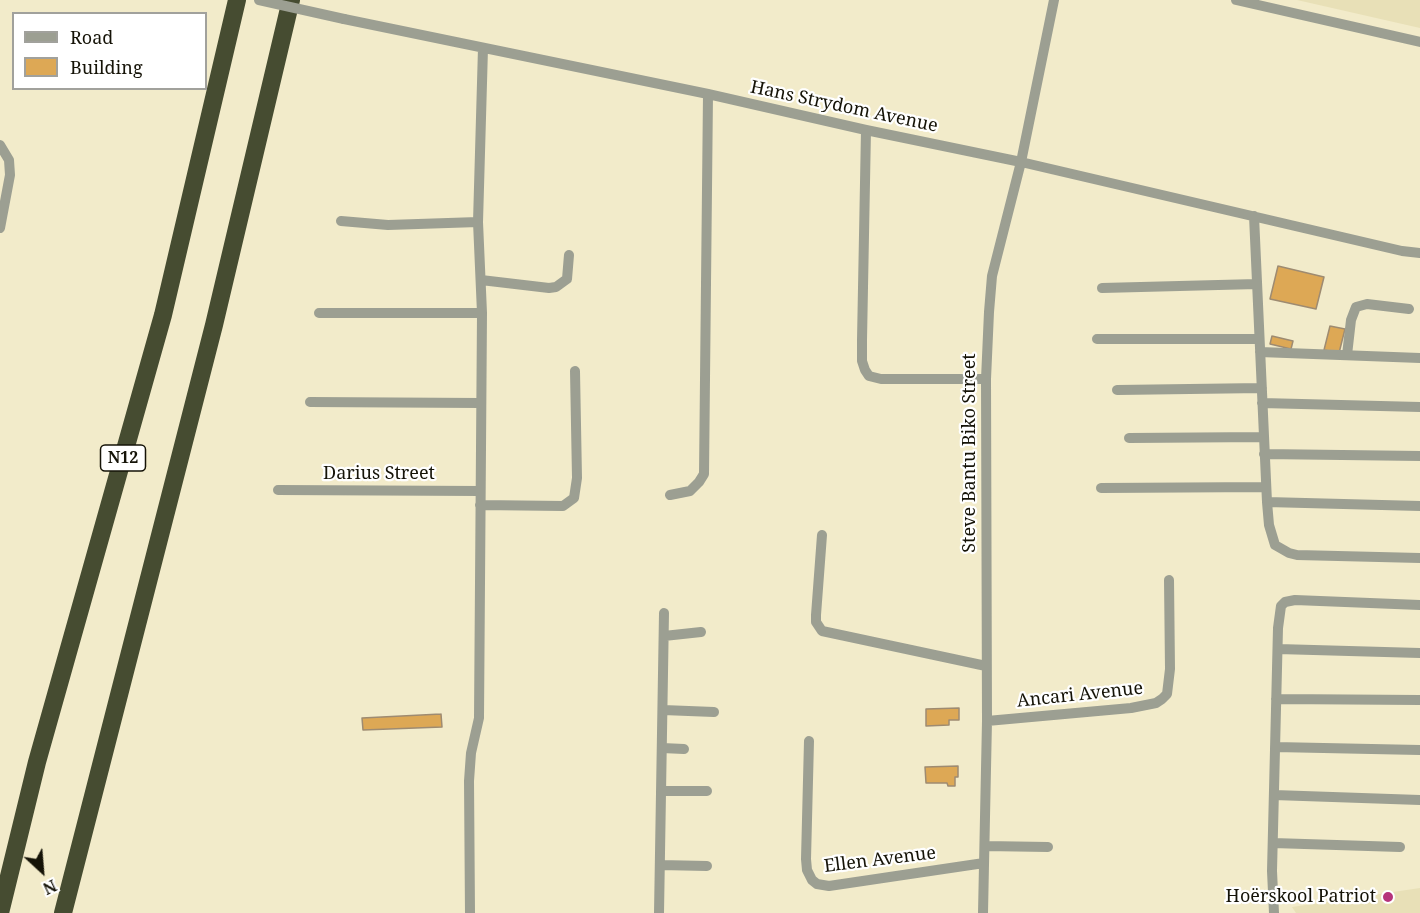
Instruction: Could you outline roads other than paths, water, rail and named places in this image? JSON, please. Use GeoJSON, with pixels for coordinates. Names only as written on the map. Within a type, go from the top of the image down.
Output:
{"type":"FeatureCollection","features":[{"type":"Feature","properties":{"kind":"highway","name":"N12"},"geometry":{"type":"LineString","coordinates":[[0,913],[37,762],[163,315],[237,0]]}},
{"type":"Feature","properties":{"kind":"highway"},"geometry":{"type":"LineString","coordinates":[[63,913],[214,325],[291,0]]}},
{"type":"Feature","properties":{"kind":"street","name":"Hans Strydom Avenue"},"geometry":{"type":"LineString","coordinates":[[259,0],[1021,162],[1402,251],[1420,253]]}},
{"type":"Feature","properties":{"kind":"street","name":"Steve Bantu Biko Street"},"geometry":{"type":"LineString","coordinates":[[983,913],[987,721],[986,379],[993,276],[1021,162],[1054,0]]}},
{"type":"Feature","properties":{"kind":"street"},"geometry":{"type":"LineString","coordinates":[[1236,0],[1420,42]]}},
{"type":"Feature","properties":{"kind":"street"},"geometry":{"type":"LineString","coordinates":[[470,913],[469,782],[471,753],[479,718],[482,313],[478,222],[483,48]]}},
{"type":"Feature","properties":{"kind":"street"},"geometry":{"type":"LineString","coordinates":[[670,495],[690,491],[704,474],[708,94]]}},
{"type":"Feature","properties":{"kind":"street"},"geometry":{"type":"LineString","coordinates":[[866,130],[862,340],[862,361],[865,370],[869,376],[881,380],[986,379]]}},
{"type":"Feature","properties":{"kind":"street"},"geometry":{"type":"LineString","coordinates":[[0,145],[9,160],[10,175],[0,228]]}},
{"type":"Feature","properties":{"kind":"street"},"geometry":{"type":"LineString","coordinates":[[1254,216],[1266,487],[1275,545],[1289,553],[1420,558]]}},
{"type":"Feature","properties":{"kind":"street"},"geometry":{"type":"LineString","coordinates":[[341,221],[388,225],[478,222]]}},
{"type":"Feature","properties":{"kind":"street"},"geometry":{"type":"LineString","coordinates":[[481,280],[556,287],[567,279],[569,255]]}},
{"type":"Feature","properties":{"kind":"street"},"geometry":{"type":"LineString","coordinates":[[1102,288],[1257,284]]}},
{"type":"Feature","properties":{"kind":"street"},"geometry":{"type":"LineString","coordinates":[[1347,355],[1351,320],[1356,308],[1367,304],[1408,309]]}},
{"type":"Feature","properties":{"kind":"street"},"geometry":{"type":"LineString","coordinates":[[319,313],[482,313]]}},
{"type":"Feature","properties":{"kind":"street"},"geometry":{"type":"LineString","coordinates":[[1097,339],[1260,339]]}},
{"type":"Feature","properties":{"kind":"street"},"geometry":{"type":"LineString","coordinates":[[1260,352],[1420,357]]}},
{"type":"Feature","properties":{"kind":"street"},"geometry":{"type":"LineString","coordinates":[[480,505],[563,506],[574,498],[577,478],[575,371]]}},
{"type":"Feature","properties":{"kind":"street"},"geometry":{"type":"LineString","coordinates":[[1117,390],[1262,388]]}},
{"type":"Feature","properties":{"kind":"street"},"geometry":{"type":"LineString","coordinates":[[310,402],[480,403]]}},
{"type":"Feature","properties":{"kind":"street"},"geometry":{"type":"LineString","coordinates":[[1262,403],[1420,407]]}},
{"type":"Feature","properties":{"kind":"street"},"geometry":{"type":"LineString","coordinates":[[1129,438],[1264,437]]}},
{"type":"Feature","properties":{"kind":"street"},"geometry":{"type":"LineString","coordinates":[[1264,454],[1420,456]]}},
{"type":"Feature","properties":{"kind":"street"},"geometry":{"type":"LineString","coordinates":[[1101,488],[1266,487]]}},
{"type":"Feature","properties":{"kind":"street","name":"Darius Street"},"geometry":{"type":"LineString","coordinates":[[278,490],[480,491]]}},
{"type":"Feature","properties":{"kind":"street"},"geometry":{"type":"LineString","coordinates":[[1267,502],[1420,506]]}},
{"type":"Feature","properties":{"kind":"street"},"geometry":{"type":"LineString","coordinates":[[822,534],[816,622],[822,631],[986,666]]}},
{"type":"Feature","properties":{"kind":"street","name":"Ancari Avenue"},"geometry":{"type":"LineString","coordinates":[[987,721],[1131,708],[1156,703],[1162,699],[1167,694],[1170,669],[1169,580]]}},
{"type":"Feature","properties":{"kind":"street"},"geometry":{"type":"LineString","coordinates":[[1274,913],[1276,699],[1281,606],[1290,601],[1420,605]]}},
{"type":"Feature","properties":{"kind":"street"},"geometry":{"type":"LineString","coordinates":[[659,913],[664,613]]}},
{"type":"Feature","properties":{"kind":"street"},"geometry":{"type":"LineString","coordinates":[[664,636],[701,632]]}},
{"type":"Feature","properties":{"kind":"street"},"geometry":{"type":"LineString","coordinates":[[1278,649],[1420,653]]}},
{"type":"Feature","properties":{"kind":"street"},"geometry":{"type":"LineString","coordinates":[[1276,699],[1420,700]]}},
{"type":"Feature","properties":{"kind":"street"},"geometry":{"type":"LineString","coordinates":[[663,710],[714,712]]}},
{"type":"Feature","properties":{"kind":"street","name":"Ellen Avenue"},"geometry":{"type":"LineString","coordinates":[[809,741],[806,859],[807,870],[817,884],[829,886],[984,863]]}},
{"type":"Feature","properties":{"kind":"street"},"geometry":{"type":"LineString","coordinates":[[1275,747],[1420,750]]}},
{"type":"Feature","properties":{"kind":"street"},"geometry":{"type":"LineString","coordinates":[[662,748],[684,749]]}},
{"type":"Feature","properties":{"kind":"street"},"geometry":{"type":"LineString","coordinates":[[661,791],[707,791]]}},
{"type":"Feature","properties":{"kind":"street"},"geometry":{"type":"LineString","coordinates":[[1274,795],[1420,800]]}},
{"type":"Feature","properties":{"kind":"street"},"geometry":{"type":"LineString","coordinates":[[1273,843],[1400,847]]}},
{"type":"Feature","properties":{"kind":"street"},"geometry":{"type":"LineString","coordinates":[[985,846],[1048,847]]}},
{"type":"Feature","properties":{"kind":"street"},"geometry":{"type":"LineString","coordinates":[[660,865],[707,866]]}},
{"type":"Feature","properties":{"kind":"place","name":"Hoërskool Patriot"},"geometry":{"type":"Point","coordinates":[1388,897]}}]}
